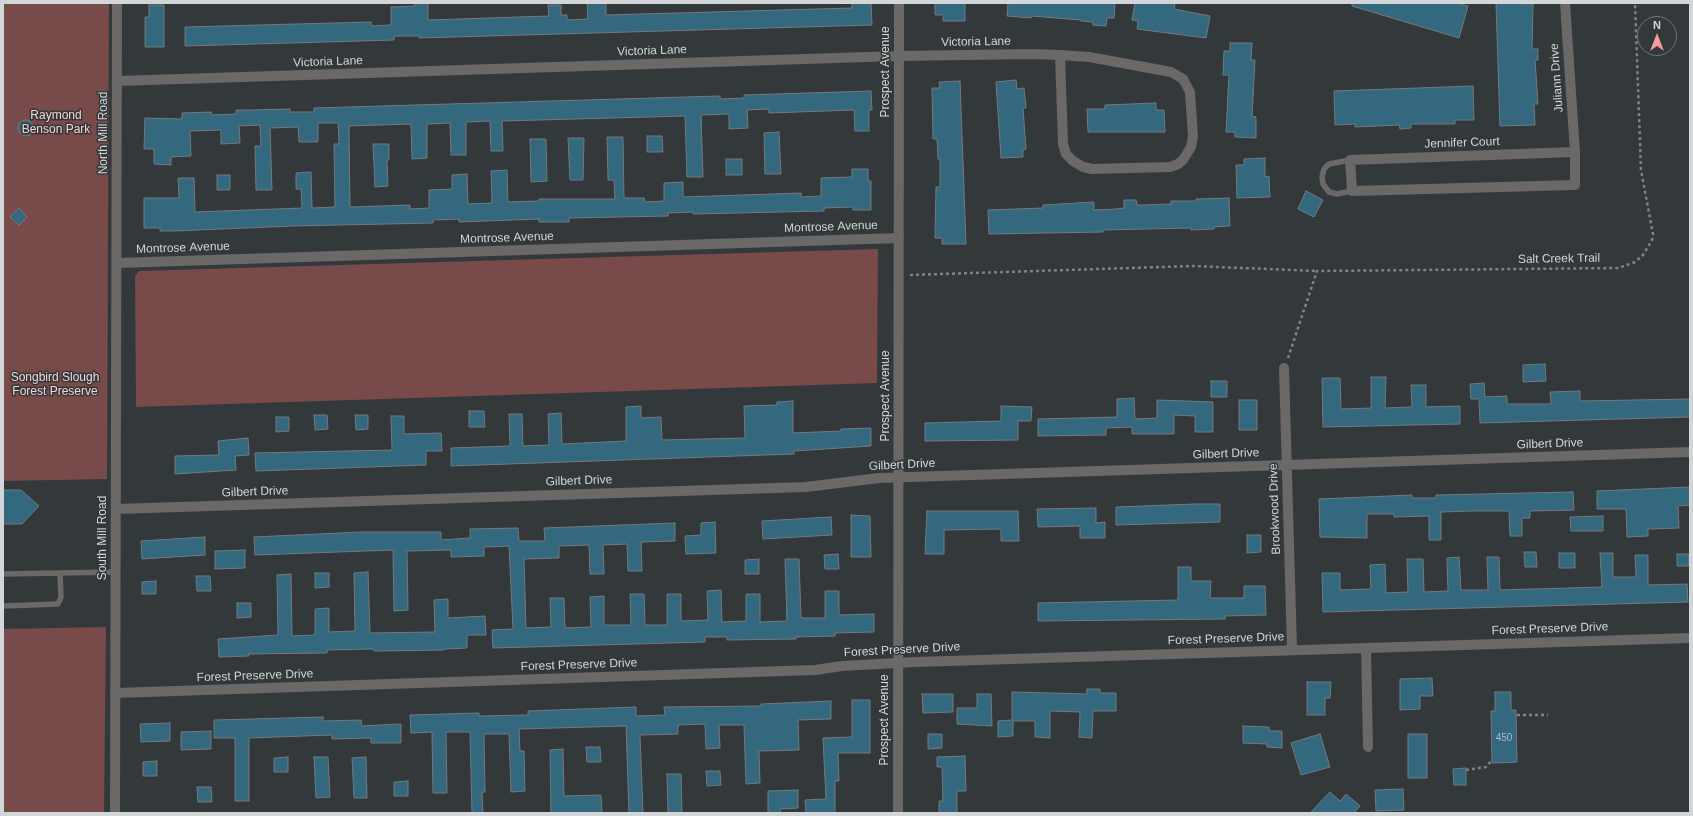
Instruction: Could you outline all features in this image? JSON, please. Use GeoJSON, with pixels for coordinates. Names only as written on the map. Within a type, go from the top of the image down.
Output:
{"type":"FeatureCollection","features":[{"type":"Feature","properties":{"kind":"street","name":"North Mill Road"},"geometry":{"type":"LineString","coordinates":[[116,263],[117,3]]}},
{"type":"Feature","properties":{"kind":"street","name":"Prospect Avenue"},"geometry":{"type":"LineString","coordinates":[[898,813],[899,3]]}},
{"type":"Feature","properties":{"kind":"street","name":"Juliann Drive"},"geometry":{"type":"LineString","coordinates":[[1352,192],[1575,186],[1575,152],[1565,3]]}},
{"type":"Feature","properties":{"kind":"street","name":"Victoria Lane"},"geometry":{"type":"LineString","coordinates":[[117,81],[899,56],[1060,55],[1118,62],[1170,72],[1183,79],[1189,88],[1191,99],[1193,136],[1191,147],[1183,160],[1178,164],[1170,166],[1092,169],[1083,167],[1073,161],[1066,154],[1063,144],[1060,55]]}},
{"type":"Feature","properties":{"kind":"street","name":"Jennifer Court"},"geometry":{"type":"LineString","coordinates":[[1350,160],[1575,152]]}},
{"type":"Feature","properties":{"kind":"street"},"geometry":{"type":"LineString","coordinates":[[1350,160],[1352,192]]}},
{"type":"Feature","properties":{"kind":"street","name":"Montrose Avenue"},"geometry":{"type":"LineString","coordinates":[[116,263],[899,238]]}},
{"type":"Feature","properties":{"kind":"street","name":"South Mill Road"},"geometry":{"type":"LineString","coordinates":[[115,813],[116,263]]}},
{"type":"Feature","properties":{"kind":"street","name":"Brookwood Drive"},"geometry":{"type":"LineString","coordinates":[[1284,368],[1292,649]]}},
{"type":"Feature","properties":{"kind":"street","name":"Gilbert Drive"},"geometry":{"type":"LineString","coordinates":[[116,509],[806,487],[879,478],[1690,452]]}},
{"type":"Feature","properties":{"kind":"street","name":"Forest Preserve Drive"},"geometry":{"type":"LineString","coordinates":[[115,693],[815,670],[842,666],[898,663],[1292,649],[1690,638]]}},
{"type":"Feature","properties":{"kind":"street"},"geometry":{"type":"LineString","coordinates":[[1366,648],[1368,747]]}},
{"type":"Feature","properties":{"kind":"lane"},"geometry":{"type":"LineString","coordinates":[[1350,160],[1329,164],[1324,169],[1322,177],[1323,184],[1329,192],[1337,194],[1352,192]]}},
{"type":"Feature","properties":{"kind":"lane"},"geometry":{"type":"LineString","coordinates":[[3,574],[116,572]]}},
{"type":"Feature","properties":{"kind":"lane"},"geometry":{"type":"LineString","coordinates":[[3,606],[58,604],[61,597],[60,573]]}},
{"type":"Feature","properties":{"kind":"path","name":"Salt Creek Trail"},"geometry":{"type":"LineString","coordinates":[[898,276],[1193,266],[1317,271],[1619,268],[1631,264],[1643,255],[1652,240],[1653,234],[1641,170],[1635,3]]}},
{"type":"Feature","properties":{"kind":"path"},"geometry":{"type":"LineString","coordinates":[[1284,368],[1317,271]]}},
{"type":"Feature","properties":{"kind":"path"},"geometry":{"type":"LineString","coordinates":[[1516,715],[1548,715]]}},
{"type":"Feature","properties":{"kind":"path"},"geometry":{"type":"LineString","coordinates":[[1466,770],[1486,767],[1492,760]]}},
{"type":"Feature","properties":{"kind":"green space","name":"Raymond Benson Park"},"geometry":{"type":"Polygon","coordinates":[[[3,3],[109,3],[107,479],[3,481],[3,3]]]}},
{"type":"Feature","properties":{"kind":"green space"},"geometry":{"type":"Polygon","coordinates":[[[878,249],[877,383],[136,407],[135,276],[139,271],[878,249]]]}},
{"type":"Feature","properties":{"kind":"green space"},"geometry":{"type":"Polygon","coordinates":[[[106,627],[104,813],[3,813],[3,629],[106,627]]]}},
{"type":"Feature","properties":{"kind":"building"},"geometry":{"type":"Polygon","coordinates":[[[415,3],[428,3],[428,20],[549,16],[548,5],[561,5],[561,15],[567,15],[567,20],[588,19],[587,3],[606,3],[606,15],[852,8],[852,3],[871,3],[872,25],[419,38],[419,36],[394,36],[394,40],[185,46],[185,27],[371,22],[372,26],[391,25],[391,7],[415,6],[415,3]]]}},
{"type":"Feature","properties":{"kind":"building"},"geometry":{"type":"Polygon","coordinates":[[[935,3],[965,3],[965,21],[943,21],[943,15],[935,15],[935,3]]]}},
{"type":"Feature","properties":{"kind":"building"},"geometry":{"type":"Polygon","coordinates":[[[1008,3],[1115,3],[1114,18],[1107,18],[1106,26],[1093,25],[1093,22],[1081,20],[1031,16],[1031,18],[1007,16],[1008,3]]]}},
{"type":"Feature","properties":{"kind":"building"},"geometry":{"type":"Polygon","coordinates":[[[1135,3],[1170,3],[1175,4],[1174,9],[1210,16],[1206,38],[1137,29],[1138,21],[1132,20],[1135,3]]]}},
{"type":"Feature","properties":{"kind":"building"},"geometry":{"type":"Polygon","coordinates":[[[1352,3],[1457,3],[1468,6],[1459,38],[1352,6],[1352,3]]]}},
{"type":"Feature","properties":{"kind":"building"},"geometry":{"type":"Polygon","coordinates":[[[1496,3],[1533,4],[1532,49],[1538,49],[1538,60],[1535,60],[1538,104],[1534,104],[1535,125],[1500,126],[1496,3]]]}},
{"type":"Feature","properties":{"kind":"building"},"geometry":{"type":"Polygon","coordinates":[[[149,5],[164,5],[164,47],[145,47],[145,17],[149,17],[149,5]]]}},
{"type":"Feature","properties":{"kind":"building"},"geometry":{"type":"Polygon","coordinates":[[[1230,43],[1252,43],[1251,60],[1255,60],[1252,116],[1256,117],[1256,138],[1235,137],[1235,132],[1226,132],[1229,75],[1223,75],[1224,51],[1230,51],[1230,43]]]}},
{"type":"Feature","properties":{"kind":"building"},"geometry":{"type":"Polygon","coordinates":[[[1016,80],[1017,89],[1024,88],[1026,108],[1023,108],[1026,149],[1023,150],[1023,157],[1001,158],[996,82],[1016,80]]]}},
{"type":"Feature","properties":{"kind":"building"},"geometry":{"type":"Polygon","coordinates":[[[960,81],[966,244],[942,244],[942,238],[935,238],[936,187],[940,187],[940,159],[938,159],[937,139],[933,139],[932,88],[940,88],[939,82],[960,81]]]}},
{"type":"Feature","properties":{"kind":"building"},"geometry":{"type":"Polygon","coordinates":[[[1473,86],[1474,120],[1455,120],[1455,124],[1411,124],[1411,128],[1400,129],[1399,125],[1355,127],[1355,124],[1335,125],[1334,91],[1473,86]]]}},
{"type":"Feature","properties":{"kind":"building"},"geometry":{"type":"Polygon","coordinates":[[[871,91],[872,110],[869,110],[869,131],[855,131],[854,110],[769,113],[769,109],[747,110],[748,128],[729,129],[729,114],[701,115],[703,177],[687,177],[685,116],[502,121],[503,151],[491,151],[490,121],[466,122],[466,155],[451,155],[450,123],[427,124],[427,158],[412,159],[411,124],[349,126],[350,207],[410,205],[410,209],[429,208],[429,190],[452,189],[452,175],[467,174],[468,204],[492,203],[491,171],[507,170],[508,202],[539,201],[539,199],[615,199],[614,180],[608,180],[607,137],[623,137],[624,198],[644,198],[645,202],[664,201],[664,183],[683,182],[683,197],[801,193],[801,197],[821,196],[821,178],[852,177],[852,169],[868,169],[868,181],[871,181],[871,210],[853,210],[853,207],[824,208],[824,211],[693,214],[693,212],[668,213],[668,216],[569,218],[569,222],[539,222],[539,219],[459,222],[459,219],[433,220],[433,223],[293,226],[174,231],[160,231],[160,228],[144,228],[144,198],[179,198],[178,178],[194,178],[195,212],[302,208],[301,189],[296,189],[296,173],[311,172],[312,208],[335,207],[334,144],[339,144],[338,123],[318,123],[318,142],[299,142],[298,127],[270,128],[272,190],[256,190],[255,146],[261,146],[260,125],[239,126],[240,143],[221,144],[221,130],[190,131],[191,156],[171,157],[171,165],[154,164],[154,149],[144,149],[145,118],[182,119],[182,113],[211,112],[212,115],[236,114],[236,110],[290,109],[290,112],[314,112],[314,108],[720,96],[720,99],[744,98],[744,95],[871,91]]]}},
{"type":"Feature","properties":{"kind":"building"},"geometry":{"type":"Polygon","coordinates":[[[1156,103],[1156,110],[1164,110],[1165,132],[1088,132],[1087,109],[1105,109],[1105,105],[1156,103]]]}},
{"type":"Feature","properties":{"kind":"building"},"geometry":{"type":"Polygon","coordinates":[[[23,120],[29,120],[34,125],[32,134],[29,136],[23,136],[18,131],[18,125],[23,120]]]}},
{"type":"Feature","properties":{"kind":"building"},"geometry":{"type":"Polygon","coordinates":[[[779,132],[781,174],[765,174],[764,133],[779,132]]]}},
{"type":"Feature","properties":{"kind":"building"},"geometry":{"type":"Polygon","coordinates":[[[647,136],[662,136],[663,152],[647,152],[647,136]]]}},
{"type":"Feature","properties":{"kind":"building"},"geometry":{"type":"Polygon","coordinates":[[[568,138],[584,138],[583,180],[570,180],[568,138]]]}},
{"type":"Feature","properties":{"kind":"building"},"geometry":{"type":"Polygon","coordinates":[[[530,139],[546,139],[547,181],[531,182],[530,139]]]}},
{"type":"Feature","properties":{"kind":"building"},"geometry":{"type":"Polygon","coordinates":[[[373,144],[389,144],[389,160],[387,160],[388,186],[375,187],[373,144]]]}},
{"type":"Feature","properties":{"kind":"building"},"geometry":{"type":"Polygon","coordinates":[[[1265,158],[1265,177],[1269,176],[1270,197],[1237,198],[1236,165],[1244,165],[1244,159],[1265,158]]]}},
{"type":"Feature","properties":{"kind":"building"},"geometry":{"type":"Polygon","coordinates":[[[726,159],[742,159],[742,175],[726,175],[726,159]]]}},
{"type":"Feature","properties":{"kind":"building"},"geometry":{"type":"Polygon","coordinates":[[[217,175],[230,175],[230,190],[217,190],[217,175]]]}},
{"type":"Feature","properties":{"kind":"building"},"geometry":{"type":"Polygon","coordinates":[[[1306,191],[1323,200],[1314,217],[1298,209],[1306,191]]]}},
{"type":"Feature","properties":{"kind":"building"},"geometry":{"type":"Polygon","coordinates":[[[1229,198],[1230,226],[1214,227],[1214,229],[1191,230],[1191,228],[1103,230],[1103,232],[989,234],[988,210],[1043,208],[1043,205],[1094,202],[1094,210],[1116,209],[1124,208],[1124,200],[1136,200],[1137,205],[1144,205],[1171,204],[1171,201],[1196,201],[1196,199],[1229,198]]]}},
{"type":"Feature","properties":{"kind":"building"},"geometry":{"type":"Polygon","coordinates":[[[19,208],[27,217],[19,225],[10,217],[19,208]]]}},
{"type":"Feature","properties":{"kind":"building"},"geometry":{"type":"Polygon","coordinates":[[[1545,364],[1546,381],[1523,382],[1523,365],[1545,364]]]}},
{"type":"Feature","properties":{"kind":"building"},"geometry":{"type":"Polygon","coordinates":[[[1371,377],[1386,377],[1385,408],[1412,407],[1411,385],[1426,385],[1426,407],[1460,406],[1460,424],[1323,427],[1322,378],[1340,378],[1341,409],[1371,408],[1371,377]]]}},
{"type":"Feature","properties":{"kind":"building"},"geometry":{"type":"Polygon","coordinates":[[[1211,381],[1227,381],[1227,397],[1211,397],[1211,381]]]}},
{"type":"Feature","properties":{"kind":"building"},"geometry":{"type":"Polygon","coordinates":[[[1484,383],[1485,397],[1507,396],[1507,404],[1551,404],[1550,392],[1580,391],[1580,401],[1690,399],[1690,417],[1480,423],[1479,399],[1471,399],[1470,384],[1484,383]]]}},
{"type":"Feature","properties":{"kind":"building"},"geometry":{"type":"Polygon","coordinates":[[[1134,398],[1135,419],[1157,418],[1157,400],[1213,402],[1213,432],[1195,432],[1195,416],[1174,415],[1174,434],[1132,434],[1132,427],[1106,428],[1106,435],[1038,436],[1038,419],[1117,417],[1117,399],[1134,398]]]}},
{"type":"Feature","properties":{"kind":"building"},"geometry":{"type":"Polygon","coordinates":[[[1239,400],[1257,400],[1257,430],[1239,430],[1239,400]]]}},
{"type":"Feature","properties":{"kind":"building"},"geometry":{"type":"Polygon","coordinates":[[[793,401],[793,433],[871,428],[871,446],[794,451],[794,454],[451,466],[451,448],[510,446],[509,414],[522,414],[523,446],[549,445],[548,414],[561,413],[562,444],[626,441],[626,407],[641,406],[641,418],[661,417],[662,440],[745,438],[744,406],[777,405],[777,402],[793,401]]]}},
{"type":"Feature","properties":{"kind":"building"},"geometry":{"type":"Polygon","coordinates":[[[1001,406],[1032,407],[1031,421],[1018,421],[1018,440],[925,441],[925,423],[1001,421],[1001,406]]]}},
{"type":"Feature","properties":{"kind":"building"},"geometry":{"type":"Polygon","coordinates":[[[469,411],[484,411],[485,427],[469,427],[469,411]]]}},
{"type":"Feature","properties":{"kind":"building"},"geometry":{"type":"Polygon","coordinates":[[[314,415],[327,415],[328,429],[315,430],[314,415]]]}},
{"type":"Feature","properties":{"kind":"building"},"geometry":{"type":"Polygon","coordinates":[[[355,415],[368,415],[368,429],[356,430],[355,415]]]}},
{"type":"Feature","properties":{"kind":"building"},"geometry":{"type":"Polygon","coordinates":[[[391,416],[404,416],[404,434],[441,433],[442,451],[426,451],[426,465],[256,471],[255,453],[392,450],[391,416]]]}},
{"type":"Feature","properties":{"kind":"building"},"geometry":{"type":"Polygon","coordinates":[[[276,417],[289,417],[289,431],[276,432],[276,417]]]}},
{"type":"Feature","properties":{"kind":"building"},"geometry":{"type":"Polygon","coordinates":[[[248,438],[249,455],[235,456],[236,470],[175,474],[175,456],[219,455],[218,441],[248,438]]]}},
{"type":"Feature","properties":{"kind":"building"},"geometry":{"type":"Polygon","coordinates":[[[1690,487],[1690,505],[1678,506],[1679,528],[1648,529],[1648,536],[1627,537],[1626,509],[1597,509],[1597,491],[1690,487]]]}},
{"type":"Feature","properties":{"kind":"building"},"geometry":{"type":"Polygon","coordinates":[[[3,490],[21,490],[39,506],[22,524],[3,524],[3,490]]]}},
{"type":"Feature","properties":{"kind":"building"},"geometry":{"type":"Polygon","coordinates":[[[1573,492],[1574,510],[1530,511],[1530,518],[1522,518],[1522,536],[1510,536],[1509,511],[1471,511],[1441,512],[1441,540],[1429,540],[1429,516],[1394,517],[1394,514],[1367,514],[1367,538],[1320,537],[1319,499],[1412,495],[1412,498],[1436,498],[1436,495],[1573,492]]]}},
{"type":"Feature","properties":{"kind":"building"},"geometry":{"type":"Polygon","coordinates":[[[1220,504],[1220,522],[1116,525],[1116,507],[1220,504]]]}},
{"type":"Feature","properties":{"kind":"building"},"geometry":{"type":"Polygon","coordinates":[[[1096,508],[1096,523],[1105,522],[1105,538],[1080,538],[1080,526],[1038,527],[1037,509],[1096,508]]]}},
{"type":"Feature","properties":{"kind":"building"},"geometry":{"type":"Polygon","coordinates":[[[927,511],[1018,511],[1019,541],[1001,541],[1001,529],[944,530],[944,554],[925,554],[927,511]]]}},
{"type":"Feature","properties":{"kind":"building"},"geometry":{"type":"Polygon","coordinates":[[[851,515],[870,516],[871,557],[851,557],[851,515]]]}},
{"type":"Feature","properties":{"kind":"building"},"geometry":{"type":"Polygon","coordinates":[[[1603,516],[1603,531],[1571,531],[1570,517],[1603,516]]]}},
{"type":"Feature","properties":{"kind":"building"},"geometry":{"type":"Polygon","coordinates":[[[831,517],[832,535],[763,539],[762,521],[831,517]]]}},
{"type":"Feature","properties":{"kind":"building"},"geometry":{"type":"Polygon","coordinates":[[[715,522],[716,553],[686,554],[685,536],[701,535],[701,523],[715,522]]]}},
{"type":"Feature","properties":{"kind":"building"},"geometry":{"type":"Polygon","coordinates":[[[675,523],[675,541],[641,542],[642,571],[628,571],[627,544],[603,545],[604,574],[590,574],[589,545],[559,546],[559,558],[524,559],[526,628],[551,627],[550,598],[564,598],[565,628],[591,627],[590,597],[604,596],[604,625],[631,625],[630,594],[644,594],[645,625],[667,625],[667,594],[681,594],[681,621],[708,620],[707,591],[721,590],[722,622],[746,621],[746,594],[760,594],[760,622],[787,621],[785,559],[799,559],[801,618],[825,618],[825,591],[839,591],[839,615],[874,614],[874,632],[835,633],[835,636],[796,637],[796,639],[727,640],[727,637],[705,637],[705,642],[493,648],[492,630],[513,629],[509,546],[484,547],[484,556],[451,557],[451,550],[407,551],[408,610],[394,611],[393,550],[255,555],[254,537],[362,532],[441,532],[441,540],[470,538],[470,529],[518,528],[519,541],[545,541],[544,528],[675,523]]]}},
{"type":"Feature","properties":{"kind":"building"},"geometry":{"type":"Polygon","coordinates":[[[1247,535],[1261,535],[1261,552],[1247,553],[1247,535]]]}},
{"type":"Feature","properties":{"kind":"building"},"geometry":{"type":"Polygon","coordinates":[[[205,537],[205,555],[142,559],[141,541],[205,537]]]}},
{"type":"Feature","properties":{"kind":"building"},"geometry":{"type":"Polygon","coordinates":[[[245,550],[245,568],[215,569],[215,551],[245,550]]]}},
{"type":"Feature","properties":{"kind":"building"},"geometry":{"type":"Polygon","coordinates":[[[1524,552],[1536,552],[1537,567],[1525,567],[1524,552]]]}},
{"type":"Feature","properties":{"kind":"building"},"geometry":{"type":"Polygon","coordinates":[[[1559,553],[1575,553],[1575,568],[1559,568],[1559,553]]]}},
{"type":"Feature","properties":{"kind":"building"},"geometry":{"type":"Polygon","coordinates":[[[1600,553],[1613,553],[1613,577],[1636,577],[1635,555],[1648,555],[1648,585],[1687,584],[1688,602],[1323,612],[1322,573],[1340,573],[1340,590],[1371,589],[1370,565],[1385,564],[1386,593],[1408,592],[1407,559],[1423,559],[1424,592],[1448,591],[1447,558],[1459,557],[1461,590],[1488,590],[1487,557],[1499,557],[1500,590],[1602,587],[1600,553]]]}},
{"type":"Feature","properties":{"kind":"building"},"geometry":{"type":"Polygon","coordinates":[[[838,554],[839,569],[825,569],[824,555],[838,554]]]}},
{"type":"Feature","properties":{"kind":"building"},"geometry":{"type":"Polygon","coordinates":[[[1677,554],[1689,554],[1689,566],[1677,566],[1677,554]]]}},
{"type":"Feature","properties":{"kind":"building"},"geometry":{"type":"Polygon","coordinates":[[[759,559],[759,574],[745,574],[745,560],[759,559]]]}},
{"type":"Feature","properties":{"kind":"building"},"geometry":{"type":"Polygon","coordinates":[[[1178,567],[1191,567],[1191,581],[1211,581],[1210,598],[1244,598],[1244,586],[1265,586],[1266,615],[1225,616],[1225,619],[1038,621],[1038,603],[1178,600],[1178,567]]]}},
{"type":"Feature","properties":{"kind":"building"},"geometry":{"type":"Polygon","coordinates":[[[368,572],[370,633],[435,632],[434,600],[448,599],[448,618],[485,616],[486,635],[467,635],[467,648],[444,650],[327,650],[327,653],[248,654],[249,656],[219,657],[218,639],[278,635],[277,575],[291,574],[292,636],[315,635],[315,609],[329,608],[329,632],[355,631],[354,573],[368,572]]]}},
{"type":"Feature","properties":{"kind":"building"},"geometry":{"type":"Polygon","coordinates":[[[315,573],[329,573],[329,587],[315,588],[315,573]]]}},
{"type":"Feature","properties":{"kind":"building"},"geometry":{"type":"Polygon","coordinates":[[[196,576],[210,576],[211,591],[197,591],[196,576]]]}},
{"type":"Feature","properties":{"kind":"building"},"geometry":{"type":"Polygon","coordinates":[[[156,581],[156,594],[142,594],[142,582],[156,581]]]}},
{"type":"Feature","properties":{"kind":"building"},"geometry":{"type":"Polygon","coordinates":[[[237,603],[251,603],[251,617],[237,618],[237,603]]]}},
{"type":"Feature","properties":{"kind":"building"},"geometry":{"type":"Polygon","coordinates":[[[1432,678],[1433,696],[1420,696],[1420,709],[1400,710],[1400,679],[1432,678]]]}},
{"type":"Feature","properties":{"kind":"building"},"geometry":{"type":"Polygon","coordinates":[[[1307,682],[1331,682],[1330,698],[1325,698],[1325,715],[1307,715],[1307,682]]]}},
{"type":"Feature","properties":{"kind":"building"},"geometry":{"type":"Polygon","coordinates":[[[1087,689],[1100,689],[1100,693],[1116,693],[1116,711],[1093,711],[1092,738],[1079,737],[1080,712],[1050,711],[1050,738],[1035,737],[1035,721],[1013,721],[1013,736],[998,737],[998,721],[1012,720],[1012,692],[1087,694],[1087,689]]]}},
{"type":"Feature","properties":{"kind":"building"},"geometry":{"type":"Polygon","coordinates":[[[1495,692],[1511,692],[1511,710],[1516,710],[1517,762],[1492,763],[1491,711],[1495,711],[1495,692]]]}},
{"type":"Feature","properties":{"kind":"building"},"geometry":{"type":"Polygon","coordinates":[[[922,694],[953,694],[953,712],[923,713],[922,694]]]}},
{"type":"Feature","properties":{"kind":"building"},"geometry":{"type":"Polygon","coordinates":[[[977,694],[991,694],[992,726],[957,724],[957,708],[977,708],[977,694]]]}},
{"type":"Feature","properties":{"kind":"building"},"geometry":{"type":"Polygon","coordinates":[[[852,700],[870,700],[870,753],[838,753],[839,781],[835,781],[835,813],[806,813],[805,800],[826,799],[823,738],[852,737],[852,700]]]}},
{"type":"Feature","properties":{"kind":"building"},"geometry":{"type":"Polygon","coordinates":[[[831,701],[831,719],[798,720],[799,750],[759,751],[760,783],[746,784],[744,725],[719,725],[720,748],[706,749],[705,724],[678,725],[678,734],[640,735],[643,813],[629,813],[626,726],[519,729],[520,751],[524,751],[525,791],[511,792],[509,734],[484,734],[485,792],[482,792],[483,813],[472,813],[470,732],[446,732],[447,793],[433,793],[432,732],[411,733],[410,715],[479,713],[479,716],[528,715],[528,711],[636,707],[636,716],[665,715],[664,707],[761,706],[761,704],[831,701]]]}},
{"type":"Feature","properties":{"kind":"building"},"geometry":{"type":"Polygon","coordinates":[[[323,717],[323,721],[361,720],[362,726],[401,724],[401,743],[371,743],[371,738],[332,739],[332,735],[249,738],[249,801],[235,801],[235,738],[214,738],[214,720],[323,717]]]}},
{"type":"Feature","properties":{"kind":"building"},"geometry":{"type":"Polygon","coordinates":[[[170,723],[170,741],[141,742],[140,724],[170,723]]]}},
{"type":"Feature","properties":{"kind":"building"},"geometry":{"type":"Polygon","coordinates":[[[1243,726],[1269,727],[1269,731],[1282,731],[1282,748],[1267,747],[1267,744],[1243,743],[1243,726]]]}},
{"type":"Feature","properties":{"kind":"building"},"geometry":{"type":"Polygon","coordinates":[[[211,731],[211,749],[181,750],[181,732],[211,731]]]}},
{"type":"Feature","properties":{"kind":"building"},"geometry":{"type":"Polygon","coordinates":[[[928,734],[942,734],[942,748],[928,749],[928,734]]]}},
{"type":"Feature","properties":{"kind":"building"},"geometry":{"type":"Polygon","coordinates":[[[1320,734],[1330,767],[1301,775],[1291,743],[1320,734]]]}},
{"type":"Feature","properties":{"kind":"building"},"geometry":{"type":"Polygon","coordinates":[[[1408,734],[1427,734],[1427,778],[1408,778],[1408,734]]]}},
{"type":"Feature","properties":{"kind":"building"},"geometry":{"type":"Polygon","coordinates":[[[586,747],[600,747],[601,762],[587,762],[586,747]]]}},
{"type":"Feature","properties":{"kind":"building"},"geometry":{"type":"Polygon","coordinates":[[[563,749],[564,796],[601,795],[602,813],[551,813],[550,750],[563,749]]]}},
{"type":"Feature","properties":{"kind":"building"},"geometry":{"type":"Polygon","coordinates":[[[965,756],[966,791],[957,791],[957,813],[939,813],[939,801],[943,801],[942,767],[937,767],[937,757],[965,756]]]}},
{"type":"Feature","properties":{"kind":"building"},"geometry":{"type":"Polygon","coordinates":[[[288,757],[288,772],[274,772],[274,758],[288,757]]]}},
{"type":"Feature","properties":{"kind":"building"},"geometry":{"type":"Polygon","coordinates":[[[314,757],[328,757],[330,797],[316,798],[314,757]]]}},
{"type":"Feature","properties":{"kind":"building"},"geometry":{"type":"Polygon","coordinates":[[[366,757],[367,798],[354,798],[352,758],[366,757]]]}},
{"type":"Feature","properties":{"kind":"building"},"geometry":{"type":"Polygon","coordinates":[[[157,761],[157,776],[143,776],[143,762],[157,761]]]}},
{"type":"Feature","properties":{"kind":"building"},"geometry":{"type":"Polygon","coordinates":[[[1466,768],[1466,785],[1454,785],[1453,769],[1466,768]]]}},
{"type":"Feature","properties":{"kind":"building"},"geometry":{"type":"Polygon","coordinates":[[[706,771],[720,771],[721,785],[707,786],[706,771]]]}},
{"type":"Feature","properties":{"kind":"building"},"geometry":{"type":"Polygon","coordinates":[[[667,774],[681,774],[682,813],[668,813],[667,774]]]}},
{"type":"Feature","properties":{"kind":"building"},"geometry":{"type":"Polygon","coordinates":[[[408,781],[408,796],[394,796],[394,782],[408,781]]]}},
{"type":"Feature","properties":{"kind":"building"},"geometry":{"type":"Polygon","coordinates":[[[197,787],[211,787],[212,802],[198,802],[197,787]]]}},
{"type":"Feature","properties":{"kind":"building"},"geometry":{"type":"Polygon","coordinates":[[[1403,789],[1404,810],[1376,811],[1375,790],[1403,789]]]}},
{"type":"Feature","properties":{"kind":"building"},"geometry":{"type":"Polygon","coordinates":[[[798,790],[798,808],[780,809],[780,813],[768,813],[768,791],[798,790]]]}},
{"type":"Feature","properties":{"kind":"building"},"geometry":{"type":"Polygon","coordinates":[[[1330,792],[1340,801],[1346,794],[1360,806],[1354,813],[1310,813],[1330,792]]]}},
{"type":"Feature","properties":{"kind":"park label","name":"Songbird Slough Forest Preserve"},"geometry":{"type":"Point","coordinates":[55,385]}}]}
